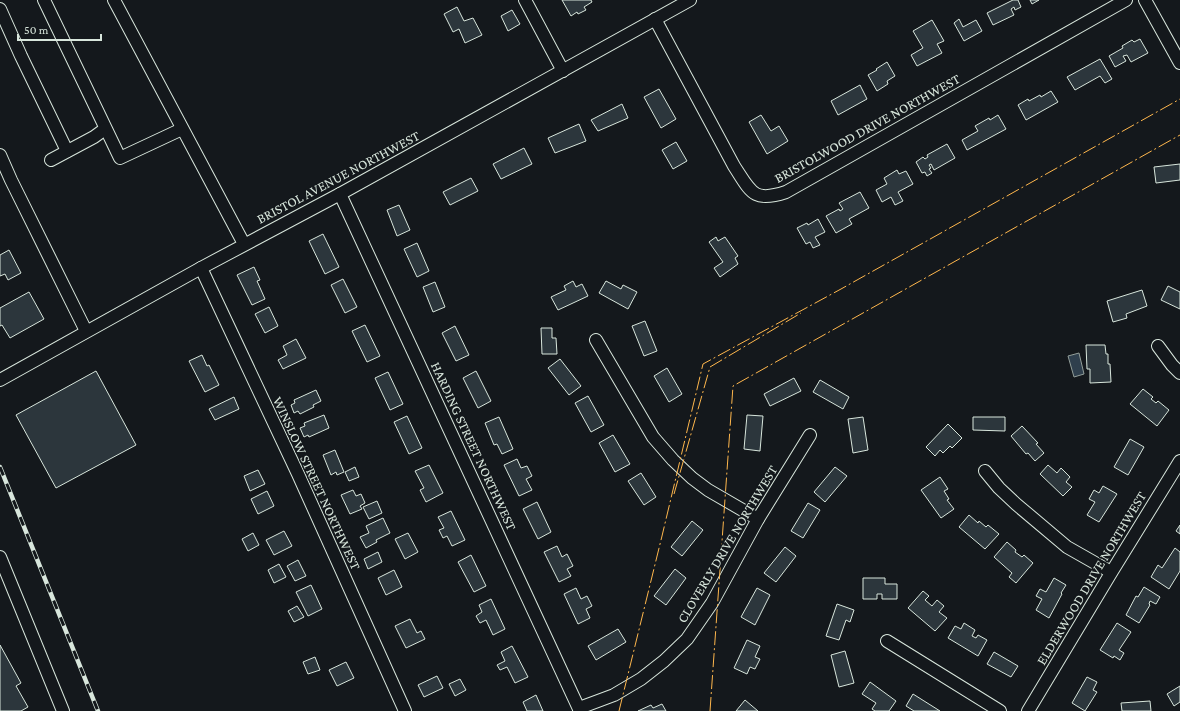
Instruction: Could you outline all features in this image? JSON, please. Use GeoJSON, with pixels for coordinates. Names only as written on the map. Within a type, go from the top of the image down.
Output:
{"type":"FeatureCollection","features":[{"type":"Feature","properties":{"kind":"street"},"geometry":{"type":"LineString","coordinates":[[44,0],[120,158],[182,129]]}},
{"type":"Feature","properties":{"kind":"street"},"geometry":{"type":"LineString","coordinates":[[114,0],[244,244]]}},
{"type":"Feature","properties":{"kind":"street"},"geometry":{"type":"LineString","coordinates":[[525,0],[563,71]]}},
{"type":"Feature","properties":{"kind":"street","name":"BRISTOL AVENUE NORTHWEST"},"geometry":{"type":"LineString","coordinates":[[0,380],[200,268],[340,194],[690,0]]}},
{"type":"Feature","properties":{"kind":"street","name":"BRISTOLWOOD DRIVE NORTHWEST"},"geometry":{"type":"LineString","coordinates":[[655,19],[734,166],[748,189],[760,197],[773,196],[786,192],[1126,0]]}},
{"type":"Feature","properties":{"kind":"street"},"geometry":{"type":"LineString","coordinates":[[1145,0],[1180,63]]}},
{"type":"Feature","properties":{"kind":"street"},"geometry":{"type":"LineString","coordinates":[[0,9],[67,151]]}},
{"type":"Feature","properties":{"kind":"street"},"geometry":{"type":"LineString","coordinates":[[51,160],[106,129]]}},
{"type":"Feature","properties":{"kind":"street"},"geometry":{"type":"LineString","coordinates":[[0,155],[86,331]]}},
{"type":"Feature","properties":{"kind":"street","name":"HARDING STREET NORTHWEST"},"geometry":{"type":"LineString","coordinates":[[340,194],[580,709]]}},
{"type":"Feature","properties":{"kind":"street","name":"WINSLOW STREET NORTHWEST"},"geometry":{"type":"LineString","coordinates":[[200,268],[291,460],[405,711]]}},
{"type":"Feature","properties":{"kind":"street"},"geometry":{"type":"LineString","coordinates":[[596,340],[652,437],[692,478],[708,490],[758,519]]}},
{"type":"Feature","properties":{"kind":"street"},"geometry":{"type":"LineString","coordinates":[[1158,346],[1180,373]]}},
{"type":"Feature","properties":{"kind":"street","name":"CLOVERLY DRIVE NORTHWEST"},"geometry":{"type":"LineString","coordinates":[[580,709],[614,695],[642,679],[687,639],[712,603],[758,519],[810,435]]}},
{"type":"Feature","properties":{"kind":"street","name":"ELDERWOOD DRIVE NORTHWEST"},"geometry":{"type":"LineString","coordinates":[[1028,711],[1111,572],[1180,462]]}},
{"type":"Feature","properties":{"kind":"street"},"geometry":{"type":"LineString","coordinates":[[985,471],[999,488],[1016,504],[1067,547],[1111,572]]}},
{"type":"Feature","properties":{"kind":"street"},"geometry":{"type":"LineString","coordinates":[[0,557],[63,711]]}},
{"type":"Feature","properties":{"kind":"street"},"geometry":{"type":"LineString","coordinates":[[887,641],[1000,711]]}},
{"type":"Feature","properties":{"kind":"water"},"geometry":{"type":"Polygon","coordinates":[[[1079,353],[1084,374],[1074,377],[1068,356],[1079,353]]]}},
{"type":"Feature","properties":{"kind":"building"},"geometry":{"type":"Polygon","coordinates":[[[562,0],[591,0],[592,2],[584,7],[586,10],[578,14],[577,12],[571,16],[562,0]]]}},
{"type":"Feature","properties":{"kind":"building"},"geometry":{"type":"Polygon","coordinates":[[[1013,0],[1018,0],[1021,7],[1015,10],[1014,7],[1011,9],[1014,15],[993,25],[987,13],[1013,0]]]}},
{"type":"Feature","properties":{"kind":"building"},"geometry":{"type":"Polygon","coordinates":[[[1030,0],[1039,0],[1032,4],[1030,0]]]}},
{"type":"Feature","properties":{"kind":"building"},"geometry":{"type":"Polygon","coordinates":[[[457,7],[464,21],[473,18],[482,35],[465,43],[459,29],[453,32],[444,14],[457,7]]]}},
{"type":"Feature","properties":{"kind":"building"},"geometry":{"type":"Polygon","coordinates":[[[512,10],[520,24],[508,31],[501,16],[512,10]]]}},
{"type":"Feature","properties":{"kind":"building"},"geometry":{"type":"Polygon","coordinates":[[[959,19],[963,27],[976,20],[982,31],[964,41],[954,23],[959,19]]]}},
{"type":"Feature","properties":{"kind":"building"},"geometry":{"type":"Polygon","coordinates":[[[932,20],[944,41],[937,44],[942,53],[917,66],[911,55],[923,48],[913,31],[932,20]]]}},
{"type":"Feature","properties":{"kind":"building"},"geometry":{"type":"Polygon","coordinates":[[[1140,39],[1148,53],[1131,62],[1127,55],[1123,56],[1126,61],[1115,67],[1109,56],[1123,48],[1122,46],[1132,40],[1134,42],[1140,39]]]}},
{"type":"Feature","properties":{"kind":"building"},"geometry":{"type":"Polygon","coordinates":[[[1100,59],[1112,79],[1105,83],[1100,76],[1075,90],[1067,77],[1100,59]]]}},
{"type":"Feature","properties":{"kind":"building"},"geometry":{"type":"Polygon","coordinates":[[[887,62],[895,76],[887,81],[888,84],[877,91],[868,75],[887,62]]]}},
{"type":"Feature","properties":{"kind":"building"},"geometry":{"type":"Polygon","coordinates":[[[860,85],[867,99],[838,115],[831,101],[860,85]]]}},
{"type":"Feature","properties":{"kind":"building"},"geometry":{"type":"Polygon","coordinates":[[[659,89],[676,119],[661,128],[644,97],[659,89]]]}},
{"type":"Feature","properties":{"kind":"building"},"geometry":{"type":"Polygon","coordinates":[[[1051,91],[1058,102],[1026,120],[1018,105],[1028,99],[1029,101],[1040,95],[1041,97],[1051,91]]]}},
{"type":"Feature","properties":{"kind":"building"},"geometry":{"type":"Polygon","coordinates":[[[622,104],[628,118],[598,131],[591,120],[622,104]]]}},
{"type":"Feature","properties":{"kind":"building"},"geometry":{"type":"Polygon","coordinates":[[[761,115],[771,131],[779,126],[788,141],[767,154],[749,122],[761,115]]]}},
{"type":"Feature","properties":{"kind":"building"},"geometry":{"type":"Polygon","coordinates":[[[998,115],[1006,129],[967,150],[962,140],[978,131],[975,126],[998,115]]]}},
{"type":"Feature","properties":{"kind":"building"},"geometry":{"type":"Polygon","coordinates":[[[579,124],[586,141],[555,153],[548,138],[579,124]]]}},
{"type":"Feature","properties":{"kind":"building"},"geometry":{"type":"Polygon","coordinates":[[[676,142],[687,161],[673,169],[662,150],[676,142]]]}},
{"type":"Feature","properties":{"kind":"building"},"geometry":{"type":"Polygon","coordinates":[[[947,144],[955,158],[934,170],[931,164],[929,165],[931,168],[929,169],[932,173],[927,176],[925,172],[922,173],[916,162],[923,157],[925,159],[928,157],[927,155],[947,144]]]}},
{"type":"Feature","properties":{"kind":"building"},"geometry":{"type":"Polygon","coordinates":[[[524,148],[532,164],[501,179],[493,164],[524,148]]]}},
{"type":"Feature","properties":{"kind":"building"},"geometry":{"type":"Polygon","coordinates":[[[1180,164],[1180,180],[1156,183],[1154,167],[1180,164]]]}},
{"type":"Feature","properties":{"kind":"building"},"geometry":{"type":"Polygon","coordinates":[[[897,170],[899,174],[906,171],[913,184],[898,192],[903,201],[895,205],[891,197],[882,202],[876,190],[887,184],[884,178],[897,170]]]}},
{"type":"Feature","properties":{"kind":"building"},"geometry":{"type":"Polygon","coordinates":[[[471,178],[478,191],[450,205],[443,192],[471,178]]]}},
{"type":"Feature","properties":{"kind":"building"},"geometry":{"type":"Polygon","coordinates":[[[860,192],[869,208],[849,219],[852,224],[836,233],[826,216],[839,209],[840,211],[843,209],[839,203],[860,192]]]}},
{"type":"Feature","properties":{"kind":"building"},"geometry":{"type":"Polygon","coordinates":[[[399,205],[410,230],[397,236],[387,210],[399,205]]]}},
{"type":"Feature","properties":{"kind":"building"},"geometry":{"type":"Polygon","coordinates":[[[818,219],[825,232],[815,237],[820,245],[813,248],[810,242],[806,244],[797,228],[807,223],[808,225],[818,219]]]}},
{"type":"Feature","properties":{"kind":"building"},"geometry":{"type":"Polygon","coordinates":[[[323,234],[339,267],[325,274],[309,241],[323,234]]]}},
{"type":"Feature","properties":{"kind":"building"},"geometry":{"type":"Polygon","coordinates":[[[716,237],[718,241],[725,237],[738,256],[735,258],[738,264],[720,277],[714,268],[723,262],[709,242],[716,237]]]}},
{"type":"Feature","properties":{"kind":"building"},"geometry":{"type":"Polygon","coordinates":[[[417,243],[429,271],[417,277],[404,249],[417,243]]]}},
{"type":"Feature","properties":{"kind":"building"},"geometry":{"type":"Polygon","coordinates":[[[9,250],[21,273],[8,280],[5,274],[0,276],[0,255],[9,250]]]}},
{"type":"Feature","properties":{"kind":"building"},"geometry":{"type":"Polygon","coordinates":[[[254,267],[260,280],[257,281],[265,299],[252,305],[237,275],[254,267]]]}},
{"type":"Feature","properties":{"kind":"building"},"geometry":{"type":"Polygon","coordinates":[[[343,279],[357,307],[345,313],[331,285],[343,279]]]}},
{"type":"Feature","properties":{"kind":"building"},"geometry":{"type":"Polygon","coordinates":[[[573,281],[576,287],[582,284],[588,296],[558,310],[551,297],[566,290],[564,286],[573,281]]]}},
{"type":"Feature","properties":{"kind":"building"},"geometry":{"type":"Polygon","coordinates":[[[606,281],[621,289],[623,285],[637,292],[628,309],[599,293],[606,281]]]}},
{"type":"Feature","properties":{"kind":"building"},"geometry":{"type":"Polygon","coordinates":[[[435,282],[445,307],[433,312],[423,287],[435,282]]]}},
{"type":"Feature","properties":{"kind":"building"},"geometry":{"type":"Polygon","coordinates":[[[1168,286],[1180,292],[1180,309],[1161,300],[1168,286]]]}},
{"type":"Feature","properties":{"kind":"building"},"geometry":{"type":"Polygon","coordinates":[[[1142,290],[1147,306],[1126,314],[1127,318],[1113,322],[1107,301],[1142,290]]]}},
{"type":"Feature","properties":{"kind":"building"},"geometry":{"type":"Polygon","coordinates":[[[29,292],[44,319],[10,338],[2,325],[0,326],[0,308],[29,292]]]}},
{"type":"Feature","properties":{"kind":"building"},"geometry":{"type":"Polygon","coordinates":[[[269,307],[278,326],[265,333],[255,314],[269,307]]]}},
{"type":"Feature","properties":{"kind":"building"},"geometry":{"type":"Polygon","coordinates":[[[645,321],[657,351],[644,356],[632,326],[645,321]]]}},
{"type":"Feature","properties":{"kind":"building"},"geometry":{"type":"Polygon","coordinates":[[[365,325],[380,356],[367,362],[352,331],[365,325]]]}},
{"type":"Feature","properties":{"kind":"building"},"geometry":{"type":"Polygon","coordinates":[[[455,326],[469,355],[456,361],[442,333],[455,326]]]}},
{"type":"Feature","properties":{"kind":"building"},"geometry":{"type":"Polygon","coordinates":[[[541,328],[552,328],[552,338],[556,338],[557,354],[542,354],[541,328]]]}},
{"type":"Feature","properties":{"kind":"building"},"geometry":{"type":"Polygon","coordinates":[[[296,339],[306,358],[283,369],[278,360],[287,355],[283,346],[296,339]]]}},
{"type":"Feature","properties":{"kind":"building"},"geometry":{"type":"Polygon","coordinates":[[[1086,345],[1105,345],[1106,354],[1108,354],[1108,364],[1110,364],[1111,382],[1090,383],[1090,369],[1087,369],[1086,345]]]}},
{"type":"Feature","properties":{"kind":"building"},"geometry":{"type":"Polygon","coordinates":[[[202,355],[219,385],[205,392],[189,361],[202,355]]]}},
{"type":"Feature","properties":{"kind":"building"},"geometry":{"type":"Polygon","coordinates":[[[560,359],[581,386],[569,395],[548,368],[560,359]]]}},
{"type":"Feature","properties":{"kind":"building"},"geometry":{"type":"Polygon","coordinates":[[[667,368],[682,394],[669,402],[654,376],[667,368]]]}},
{"type":"Feature","properties":{"kind":"building"},"geometry":{"type":"Polygon","coordinates":[[[96,371],[136,445],[56,488],[16,415],[96,371]]]}},
{"type":"Feature","properties":{"kind":"building"},"geometry":{"type":"Polygon","coordinates":[[[476,371],[491,401],[478,408],[463,378],[476,371]]]}},
{"type":"Feature","properties":{"kind":"building"},"geometry":{"type":"Polygon","coordinates":[[[388,372],[403,404],[390,410],[375,378],[388,372]]]}},
{"type":"Feature","properties":{"kind":"building"},"geometry":{"type":"Polygon","coordinates":[[[794,378],[801,391],[770,406],[764,394],[794,378]]]}},
{"type":"Feature","properties":{"kind":"building"},"geometry":{"type":"Polygon","coordinates":[[[820,380],[849,397],[843,409],[813,392],[820,380]]]}},
{"type":"Feature","properties":{"kind":"building"},"geometry":{"type":"Polygon","coordinates":[[[1143,389],[1153,397],[1151,399],[1156,403],[1158,401],[1169,410],[1157,426],[1130,404],[1143,389]]]}},
{"type":"Feature","properties":{"kind":"building"},"geometry":{"type":"Polygon","coordinates":[[[316,390],[321,401],[313,405],[314,407],[300,414],[298,411],[294,413],[291,405],[295,403],[294,400],[316,390]]]}},
{"type":"Feature","properties":{"kind":"building"},"geometry":{"type":"Polygon","coordinates":[[[588,396],[604,425],[591,432],[575,403],[588,396]]]}},
{"type":"Feature","properties":{"kind":"building"},"geometry":{"type":"Polygon","coordinates":[[[234,397],[239,409],[215,420],[209,409],[234,397]]]}},
{"type":"Feature","properties":{"kind":"building"},"geometry":{"type":"Polygon","coordinates":[[[324,415],[329,428],[309,437],[308,435],[304,437],[300,428],[305,426],[304,423],[324,415]]]}},
{"type":"Feature","properties":{"kind":"building"},"geometry":{"type":"Polygon","coordinates":[[[747,415],[763,416],[760,451],[744,449],[747,415]]]}},
{"type":"Feature","properties":{"kind":"building"},"geometry":{"type":"Polygon","coordinates":[[[407,416],[422,448],[409,454],[394,422],[407,416]]]}},
{"type":"Feature","properties":{"kind":"building"},"geometry":{"type":"Polygon","coordinates":[[[499,417],[513,449],[502,454],[497,444],[494,445],[485,423],[499,417]]]}},
{"type":"Feature","properties":{"kind":"building"},"geometry":{"type":"Polygon","coordinates":[[[863,417],[868,450],[853,453],[848,419],[863,417]]]}},
{"type":"Feature","properties":{"kind":"building"},"geometry":{"type":"Polygon","coordinates":[[[973,417],[1005,417],[1005,431],[973,430],[973,417]]]}},
{"type":"Feature","properties":{"kind":"building"},"geometry":{"type":"Polygon","coordinates":[[[948,424],[962,438],[952,448],[950,446],[943,453],[940,450],[935,456],[926,447],[948,424]]]}},
{"type":"Feature","properties":{"kind":"building"},"geometry":{"type":"Polygon","coordinates":[[[1022,426],[1038,443],[1036,444],[1044,453],[1035,461],[1028,453],[1026,454],[1011,436],[1022,426]]]}},
{"type":"Feature","properties":{"kind":"building"},"geometry":{"type":"Polygon","coordinates":[[[613,435],[630,464],[615,472],[599,443],[613,435]]]}},
{"type":"Feature","properties":{"kind":"building"},"geometry":{"type":"Polygon","coordinates":[[[1130,439],[1144,447],[1128,475],[1114,467],[1130,439]]]}},
{"type":"Feature","properties":{"kind":"building"},"geometry":{"type":"Polygon","coordinates":[[[335,450],[344,472],[337,475],[336,472],[331,475],[323,455],[335,450]]]}},
{"type":"Feature","properties":{"kind":"building"},"geometry":{"type":"Polygon","coordinates":[[[517,459],[521,468],[527,466],[532,476],[526,479],[532,490],[519,496],[504,465],[517,459]]]}},
{"type":"Feature","properties":{"kind":"building"},"geometry":{"type":"Polygon","coordinates":[[[429,465],[443,493],[426,502],[420,490],[424,488],[415,471],[429,465]]]}},
{"type":"Feature","properties":{"kind":"building"},"geometry":{"type":"Polygon","coordinates":[[[1048,465],[1057,473],[1061,468],[1070,477],[1066,482],[1072,487],[1063,496],[1040,474],[1048,465]]]}},
{"type":"Feature","properties":{"kind":"building"},"geometry":{"type":"Polygon","coordinates":[[[355,467],[359,477],[349,481],[345,472],[355,467]]]}},
{"type":"Feature","properties":{"kind":"building"},"geometry":{"type":"Polygon","coordinates":[[[835,467],[847,476],[825,502],[814,492],[835,467]]]}},
{"type":"Feature","properties":{"kind":"building"},"geometry":{"type":"Polygon","coordinates":[[[258,470],[265,484],[250,491],[244,476],[258,470]]]}},
{"type":"Feature","properties":{"kind":"building"},"geometry":{"type":"Polygon","coordinates":[[[641,473],[656,497],[644,505],[628,481],[641,473]]]}},
{"type":"Feature","properties":{"kind":"building"},"geometry":{"type":"Polygon","coordinates":[[[940,477],[948,489],[944,491],[949,499],[947,500],[954,509],[941,518],[921,490],[940,477]]]}},
{"type":"Feature","properties":{"kind":"building"},"geometry":{"type":"Polygon","coordinates":[[[1103,486],[1117,494],[1099,522],[1087,515],[1095,502],[1089,499],[1094,490],[1099,493],[1103,486]]]}},
{"type":"Feature","properties":{"kind":"building"},"geometry":{"type":"Polygon","coordinates":[[[353,490],[356,496],[361,494],[365,503],[360,506],[362,509],[350,514],[341,495],[353,490]]]}},
{"type":"Feature","properties":{"kind":"building"},"geometry":{"type":"Polygon","coordinates":[[[267,491],[274,506],[258,514],[251,499],[267,491]]]}},
{"type":"Feature","properties":{"kind":"building"},"geometry":{"type":"Polygon","coordinates":[[[377,501],[382,513],[369,519],[363,507],[377,501]]]}},
{"type":"Feature","properties":{"kind":"building"},"geometry":{"type":"Polygon","coordinates":[[[537,502],[551,532],[538,539],[523,509],[537,502]]]}},
{"type":"Feature","properties":{"kind":"building"},"geometry":{"type":"Polygon","coordinates":[[[808,503],[820,510],[803,538],[791,531],[808,503]]]}},
{"type":"Feature","properties":{"kind":"building"},"geometry":{"type":"Polygon","coordinates":[[[451,511],[465,540],[452,546],[447,536],[443,538],[439,530],[444,528],[438,517],[451,511]]]}},
{"type":"Feature","properties":{"kind":"building"},"geometry":{"type":"Polygon","coordinates":[[[969,515],[978,523],[979,521],[986,527],[988,525],[999,534],[985,549],[959,527],[969,515]]]}},
{"type":"Feature","properties":{"kind":"building"},"geometry":{"type":"Polygon","coordinates":[[[383,518],[390,533],[376,540],[377,542],[366,548],[360,537],[369,533],[366,526],[383,518]]]}},
{"type":"Feature","properties":{"kind":"building"},"geometry":{"type":"Polygon","coordinates":[[[692,521],[703,530],[682,556],[671,547],[692,521]]]}},
{"type":"Feature","properties":{"kind":"building"},"geometry":{"type":"Polygon","coordinates":[[[1180,525],[1180,534],[1176,531],[1180,525]]]}},
{"type":"Feature","properties":{"kind":"building"},"geometry":{"type":"Polygon","coordinates":[[[284,531],[292,546],[274,555],[266,540],[284,531]]]}},
{"type":"Feature","properties":{"kind":"building"},"geometry":{"type":"Polygon","coordinates":[[[253,533],[259,545],[248,551],[242,539],[253,533]]]}},
{"type":"Feature","properties":{"kind":"building"},"geometry":{"type":"Polygon","coordinates":[[[408,533],[418,552],[405,559],[395,539],[408,533]]]}},
{"type":"Feature","properties":{"kind":"building"},"geometry":{"type":"Polygon","coordinates":[[[1007,542],[1016,550],[1015,552],[1022,557],[1024,555],[1033,563],[1016,583],[1009,577],[1012,573],[994,557],[1007,542]]]}},
{"type":"Feature","properties":{"kind":"building"},"geometry":{"type":"Polygon","coordinates":[[[557,546],[562,557],[567,554],[573,566],[567,569],[571,576],[559,582],[544,552],[557,546]]]}},
{"type":"Feature","properties":{"kind":"building"},"geometry":{"type":"Polygon","coordinates":[[[785,547],[796,556],[776,582],[764,573],[785,547]]]}},
{"type":"Feature","properties":{"kind":"building"},"geometry":{"type":"Polygon","coordinates":[[[1175,548],[1180,552],[1180,571],[1169,589],[1151,577],[1158,565],[1162,568],[1175,548]]]}},
{"type":"Feature","properties":{"kind":"building"},"geometry":{"type":"Polygon","coordinates":[[[378,552],[382,562],[368,569],[364,559],[378,552]]]}},
{"type":"Feature","properties":{"kind":"building"},"geometry":{"type":"Polygon","coordinates":[[[471,555],[486,586],[474,592],[458,562],[471,555]]]}},
{"type":"Feature","properties":{"kind":"building"},"geometry":{"type":"Polygon","coordinates":[[[298,560],[306,576],[295,581],[287,566],[298,560]]]}},
{"type":"Feature","properties":{"kind":"building"},"geometry":{"type":"Polygon","coordinates":[[[279,564],[286,577],[274,583],[268,570],[279,564]]]}},
{"type":"Feature","properties":{"kind":"building"},"geometry":{"type":"Polygon","coordinates":[[[675,569],[686,578],[666,605],[654,596],[675,569]]]}},
{"type":"Feature","properties":{"kind":"building"},"geometry":{"type":"Polygon","coordinates":[[[394,570],[402,587],[386,595],[378,578],[394,570]]]}},
{"type":"Feature","properties":{"kind":"building"},"geometry":{"type":"Polygon","coordinates":[[[863,578],[885,578],[885,584],[897,584],[897,599],[882,599],[882,594],[877,594],[877,599],[863,599],[863,578]]]}},
{"type":"Feature","properties":{"kind":"building"},"geometry":{"type":"Polygon","coordinates":[[[1054,578],[1066,585],[1049,618],[1036,610],[1042,599],[1036,596],[1040,589],[1046,592],[1054,578]]]}},
{"type":"Feature","properties":{"kind":"building"},"geometry":{"type":"Polygon","coordinates":[[[311,585],[322,609],[308,616],[296,592],[311,585]]]}},
{"type":"Feature","properties":{"kind":"building"},"geometry":{"type":"Polygon","coordinates":[[[1144,587],[1160,597],[1156,604],[1150,601],[1150,605],[1139,623],[1126,615],[1136,596],[1138,597],[1144,587]]]}},
{"type":"Feature","properties":{"kind":"building"},"geometry":{"type":"Polygon","coordinates":[[[576,588],[581,599],[587,596],[592,606],[586,609],[590,618],[578,624],[564,594],[576,588]]]}},
{"type":"Feature","properties":{"kind":"building"},"geometry":{"type":"Polygon","coordinates":[[[757,588],[770,595],[755,625],[741,617],[757,588]]]}},
{"type":"Feature","properties":{"kind":"building"},"geometry":{"type":"Polygon","coordinates":[[[923,591],[929,596],[925,600],[932,606],[937,600],[944,606],[939,612],[947,618],[935,631],[908,608],[923,591]]]}},
{"type":"Feature","properties":{"kind":"building"},"geometry":{"type":"Polygon","coordinates":[[[491,599],[505,629],[493,635],[486,620],[480,623],[476,616],[482,612],[479,605],[491,599]]]}},
{"type":"Feature","properties":{"kind":"building"},"geometry":{"type":"Polygon","coordinates":[[[837,604],[854,610],[850,622],[846,620],[839,640],[826,636],[837,604]]]}},
{"type":"Feature","properties":{"kind":"building"},"geometry":{"type":"Polygon","coordinates":[[[297,606],[304,617],[294,622],[288,611],[297,606]]]}},
{"type":"Feature","properties":{"kind":"building"},"geometry":{"type":"Polygon","coordinates":[[[410,619],[417,633],[421,631],[425,639],[406,648],[395,626],[410,619]]]}},
{"type":"Feature","properties":{"kind":"building"},"geometry":{"type":"Polygon","coordinates":[[[964,623],[975,630],[972,636],[976,638],[978,635],[987,640],[978,656],[948,638],[955,626],[961,629],[964,623]]]}},
{"type":"Feature","properties":{"kind":"building"},"geometry":{"type":"Polygon","coordinates":[[[1117,623],[1131,632],[1119,650],[1124,653],[1120,660],[1114,656],[1113,658],[1100,650],[1117,623]]]}},
{"type":"Feature","properties":{"kind":"building"},"geometry":{"type":"Polygon","coordinates":[[[618,629],[626,642],[596,660],[588,646],[618,629]]]}},
{"type":"Feature","properties":{"kind":"building"},"geometry":{"type":"Polygon","coordinates":[[[747,640],[760,646],[755,657],[760,659],[755,669],[750,667],[747,674],[734,668],[747,640]]]}},
{"type":"Feature","properties":{"kind":"building"},"geometry":{"type":"Polygon","coordinates":[[[0,645],[21,683],[16,686],[28,707],[21,711],[0,711],[0,645]]]}},
{"type":"Feature","properties":{"kind":"building"},"geometry":{"type":"Polygon","coordinates":[[[512,646],[528,677],[515,683],[507,667],[500,670],[497,665],[505,661],[501,652],[512,646]]]}},
{"type":"Feature","properties":{"kind":"building"},"geometry":{"type":"Polygon","coordinates":[[[845,651],[854,683],[839,687],[831,655],[845,651]]]}},
{"type":"Feature","properties":{"kind":"building"},"geometry":{"type":"Polygon","coordinates":[[[994,652],[1018,666],[1011,677],[987,664],[994,652]]]}},
{"type":"Feature","properties":{"kind":"building"},"geometry":{"type":"Polygon","coordinates":[[[315,657],[320,670],[308,674],[303,662],[315,657]]]}},
{"type":"Feature","properties":{"kind":"building"},"geometry":{"type":"Polygon","coordinates":[[[346,662],[354,678],[337,686],[329,670],[346,662]]]}},
{"type":"Feature","properties":{"kind":"building"},"geometry":{"type":"Polygon","coordinates":[[[437,676],[443,688],[424,697],[418,685],[437,676]]]}},
{"type":"Feature","properties":{"kind":"building"},"geometry":{"type":"Polygon","coordinates":[[[1087,677],[1097,682],[1093,690],[1097,692],[1085,711],[1072,703],[1087,677]]]}},
{"type":"Feature","properties":{"kind":"building"},"geometry":{"type":"Polygon","coordinates":[[[460,679],[466,690],[455,696],[449,684],[460,679]]]}},
{"type":"Feature","properties":{"kind":"building"},"geometry":{"type":"Polygon","coordinates":[[[870,682],[896,701],[889,711],[875,711],[872,709],[876,703],[862,694],[870,682]]]}},
{"type":"Feature","properties":{"kind":"building"},"geometry":{"type":"Polygon","coordinates":[[[1180,686],[1180,702],[1174,706],[1167,694],[1180,686]]]}},
{"type":"Feature","properties":{"kind":"building"},"geometry":{"type":"Polygon","coordinates":[[[913,694],[940,711],[914,711],[906,706],[913,694]]]}},
{"type":"Feature","properties":{"kind":"building"},"geometry":{"type":"Polygon","coordinates":[[[536,695],[543,711],[527,711],[523,702],[536,695]]]}},
{"type":"Feature","properties":{"kind":"building"},"geometry":{"type":"Polygon","coordinates":[[[745,700],[758,711],[736,711],[745,700]]]}},
{"type":"Feature","properties":{"kind":"building"},"geometry":{"type":"Polygon","coordinates":[[[1150,701],[1151,711],[1122,711],[1121,703],[1150,701]]]}},
{"type":"Feature","properties":{"kind":"building"},"geometry":{"type":"Polygon","coordinates":[[[662,704],[666,711],[638,711],[651,705],[653,708],[662,704]]]}},
{"type":"Feature","properties":{"kind":"railway"},"geometry":{"type":"LineString","coordinates":[[0,467],[98,711]]}},
{"type":"Feature","properties":{"kind":"power"},"geometry":{"type":"LineString","coordinates":[[619,711],[703,364],[841,289],[1180,99]]}},
{"type":"Feature","properties":{"kind":"power"},"geometry":{"type":"LineString","coordinates":[[710,711],[733,386],[1180,135]]}},
{"type":"Feature","properties":{"kind":"power"},"geometry":{"type":"LineString","coordinates":[[674,494],[710,367],[801,313]]}}]}
